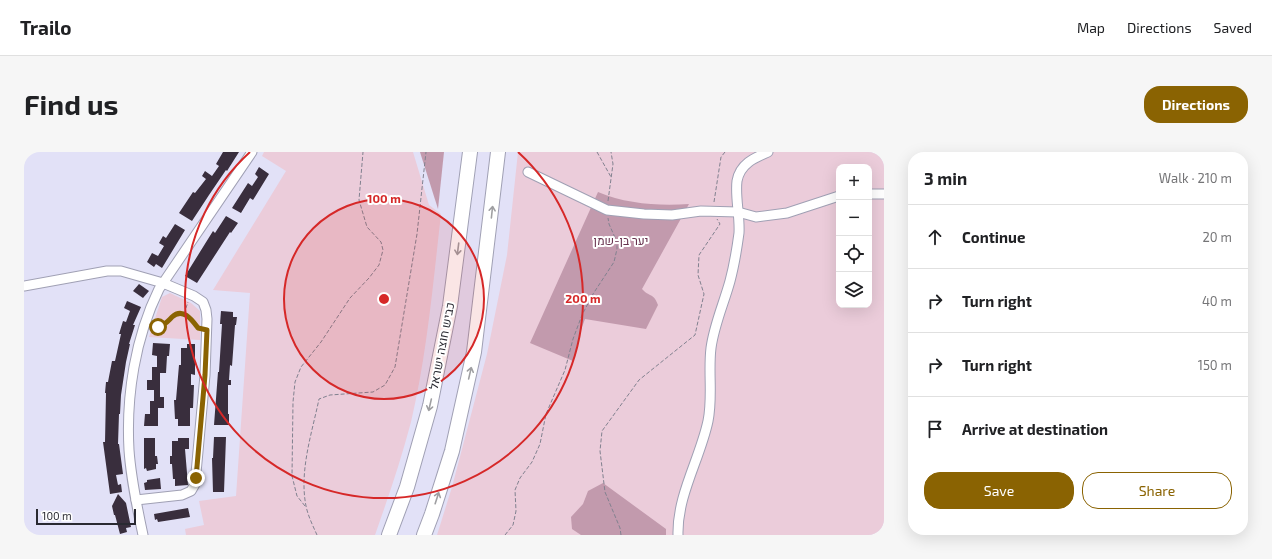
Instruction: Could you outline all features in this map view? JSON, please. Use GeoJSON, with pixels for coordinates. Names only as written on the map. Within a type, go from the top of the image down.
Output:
{"type":"FeatureCollection","features":[{"type":"Feature","properties":{"kind":"highway","name":"כביש חוצה ישראל"},"geometry":{"type":"LineString","coordinates":[[389,535],[407,487],[430,406],[450,306],[470,152]]}},
{"type":"Feature","properties":{"kind":"highway"},"geometry":{"type":"LineString","coordinates":[[424,535],[452,451],[474,352],[498,152]]}},
{"type":"Feature","properties":{"kind":"street"},"geometry":{"type":"LineString","coordinates":[[143,535],[129,451],[129,415],[131,384],[144,326],[149,309],[163,282],[252,152]]}},
{"type":"Feature","properties":{"kind":"street"},"geometry":{"type":"LineString","coordinates":[[678,535],[680,508],[708,420],[711,348],[716,325],[730,280],[739,233],[737,181],[743,166],[752,159],[768,152]]}},
{"type":"Feature","properties":{"kind":"street"},"geometry":{"type":"LineString","coordinates":[[528,172],[607,210],[644,214],[672,215],[701,211],[738,212],[756,217],[787,213],[836,197]]}},
{"type":"Feature","properties":{"kind":"street"},"geometry":{"type":"LineString","coordinates":[[872,194],[884,194]]}},
{"type":"Feature","properties":{"kind":"street"},"geometry":{"type":"LineString","coordinates":[[24,286],[114,270],[163,282],[191,294],[199,299],[205,306],[207,314],[207,330],[202,417],[194,489],[182,495],[136,500]]}},
{"type":"Feature","properties":{"kind":"path"},"geometry":{"type":"LineString","coordinates":[[306,507],[297,496],[292,476],[293,402],[295,382],[301,367],[321,342],[350,298],[379,265],[383,250],[381,242],[367,227],[359,200],[363,152]]}},
{"type":"Feature","properties":{"kind":"path"},"geometry":{"type":"LineString","coordinates":[[317,535],[306,507],[303,486],[305,466],[320,399],[330,395],[373,392],[385,385],[395,367],[417,234],[426,152]]}},
{"type":"Feature","properties":{"kind":"path"},"geometry":{"type":"LineString","coordinates":[[597,152],[611,177]]}},
{"type":"Feature","properties":{"kind":"path"},"geometry":{"type":"LineString","coordinates":[[505,535],[513,525],[516,510],[515,490],[520,478],[532,462],[540,444],[546,414],[565,370],[573,339],[582,315],[593,294],[614,262],[617,242],[609,224],[607,210],[613,164],[611,152]]}},
{"type":"Feature","properties":{"kind":"path"},"geometry":{"type":"LineString","coordinates":[[621,535],[620,528],[605,492],[600,451],[602,431],[639,380],[695,335],[704,294],[698,275],[699,255],[720,224],[713,207],[721,157],[725,152]]}},
{"type":"Feature","properties":{"kind":"path"},"geometry":{"type":"LineString","coordinates":[[184,314],[191,294]]}},
{"type":"Feature","properties":{"kind":"path"},"geometry":{"type":"LineString","coordinates":[[144,326],[158,327],[164,325],[173,316],[184,314],[191,318],[198,328],[207,330]]}},
{"type":"Feature","properties":{"kind":"green space"},"geometry":{"type":"Polygon","coordinates":[[[264,152],[413,152],[429,205],[441,214],[429,319],[417,396],[403,450],[375,535],[186,535],[185,529],[204,525],[199,501],[236,496],[250,293],[213,290],[286,171],[262,156],[264,152]]]}},
{"type":"Feature","properties":{"kind":"green space"},"geometry":{"type":"Polygon","coordinates":[[[420,152],[444,152],[438,209],[420,152]]]}},
{"type":"Feature","properties":{"kind":"green space"},"geometry":{"type":"Polygon","coordinates":[[[518,152],[884,152],[884,535],[437,535],[452,487],[487,354],[507,255],[518,152]]]}},
{"type":"Feature","properties":{"kind":"green space","name":"יער בן-שמן"},"geometry":{"type":"Polygon","coordinates":[[[598,192],[631,202],[666,205],[689,204],[642,289],[655,299],[658,305],[646,329],[585,319],[573,361],[530,343],[598,192]]]}},
{"type":"Feature","properties":{"kind":"green space"},"geometry":{"type":"Polygon","coordinates":[[[170,293],[191,303],[200,311],[200,340],[149,337],[162,297],[170,293]]]}},
{"type":"Feature","properties":{"kind":"green space"},"geometry":{"type":"Polygon","coordinates":[[[603,483],[666,529],[666,535],[581,535],[572,529],[571,517],[583,504],[588,491],[603,483]]]}},
{"type":"Feature","properties":{"kind":"building"},"geometry":{"type":"Polygon","coordinates":[[[223,152],[239,152],[192,221],[179,213],[193,192],[195,193],[206,179],[202,176],[205,171],[212,176],[219,166],[216,164],[223,152]]]}},
{"type":"Feature","properties":{"kind":"building"},"geometry":{"type":"Polygon","coordinates":[[[259,167],[269,174],[253,200],[250,198],[241,213],[232,208],[248,183],[252,186],[258,177],[255,174],[259,167]]]}},
{"type":"Feature","properties":{"kind":"building"},"geometry":{"type":"Polygon","coordinates":[[[226,216],[238,223],[231,233],[230,232],[197,283],[185,276],[213,231],[215,233],[226,216]]]}},
{"type":"Feature","properties":{"kind":"building"},"geometry":{"type":"Polygon","coordinates":[[[175,224],[185,230],[162,268],[156,264],[154,267],[147,262],[152,253],[158,256],[164,246],[159,243],[163,236],[166,238],[175,224]]]}},
{"type":"Feature","properties":{"kind":"building"},"geometry":{"type":"Polygon","coordinates":[[[139,284],[149,291],[143,298],[133,291],[139,284]]]}},
{"type":"Feature","properties":{"kind":"building"},"geometry":{"type":"Polygon","coordinates":[[[127,301],[141,307],[133,325],[135,325],[129,344],[119,414],[118,444],[123,474],[116,475],[118,485],[121,484],[122,492],[110,494],[103,442],[105,442],[105,393],[106,382],[108,382],[112,361],[115,361],[121,334],[119,334],[123,321],[126,322],[130,311],[124,308],[127,301]]]}},
{"type":"Feature","properties":{"kind":"building"},"geometry":{"type":"Polygon","coordinates":[[[221,311],[233,312],[233,317],[237,317],[232,366],[230,365],[229,380],[231,380],[231,385],[228,385],[229,425],[214,425],[222,324],[220,324],[221,311]]]}},
{"type":"Feature","properties":{"kind":"building"},"geometry":{"type":"Polygon","coordinates":[[[153,343],[170,344],[169,356],[167,356],[166,373],[160,373],[160,397],[164,397],[164,408],[158,408],[158,426],[144,426],[145,414],[150,414],[150,401],[154,401],[154,390],[147,390],[147,380],[152,380],[152,367],[157,367],[157,356],[152,355],[153,343]]]}},
{"type":"Feature","properties":{"kind":"building"},"geometry":{"type":"Polygon","coordinates":[[[187,344],[195,344],[195,375],[191,374],[191,385],[194,385],[193,408],[190,408],[190,426],[178,426],[178,419],[175,419],[174,400],[176,400],[179,365],[181,365],[181,348],[187,348],[187,344]]]}},
{"type":"Feature","properties":{"kind":"building"},"geometry":{"type":"Polygon","coordinates":[[[214,437],[226,437],[224,492],[213,492],[212,458],[214,437]]]}},
{"type":"Feature","properties":{"kind":"building"},"geometry":{"type":"Polygon","coordinates":[[[144,438],[155,438],[155,456],[157,456],[158,464],[156,464],[156,469],[147,471],[146,468],[144,469],[144,438]]]}},
{"type":"Feature","properties":{"kind":"building"},"geometry":{"type":"Polygon","coordinates":[[[178,438],[189,438],[189,449],[185,449],[188,485],[175,486],[172,464],[170,464],[170,456],[172,456],[172,441],[178,441],[178,438]]]}},
{"type":"Feature","properties":{"kind":"building"},"geometry":{"type":"Polygon","coordinates":[[[160,478],[161,489],[145,490],[144,483],[147,482],[147,480],[160,478]]]}},
{"type":"Feature","properties":{"kind":"building"},"geometry":{"type":"Polygon","coordinates":[[[118,494],[126,503],[131,527],[126,528],[127,532],[120,534],[112,506],[118,494]]]}},
{"type":"Feature","properties":{"kind":"building"},"geometry":{"type":"Polygon","coordinates":[[[188,508],[190,517],[158,522],[157,519],[155,520],[154,514],[188,508]]]}},
{"type":"Feature","properties":{"kind":"route"},"geometry":{"type":"LineString","coordinates":[[158,327],[164,325],[173,316],[178,314],[186,315],[195,322],[195,325],[198,328],[207,330],[202,417],[196,478]]}}]}
